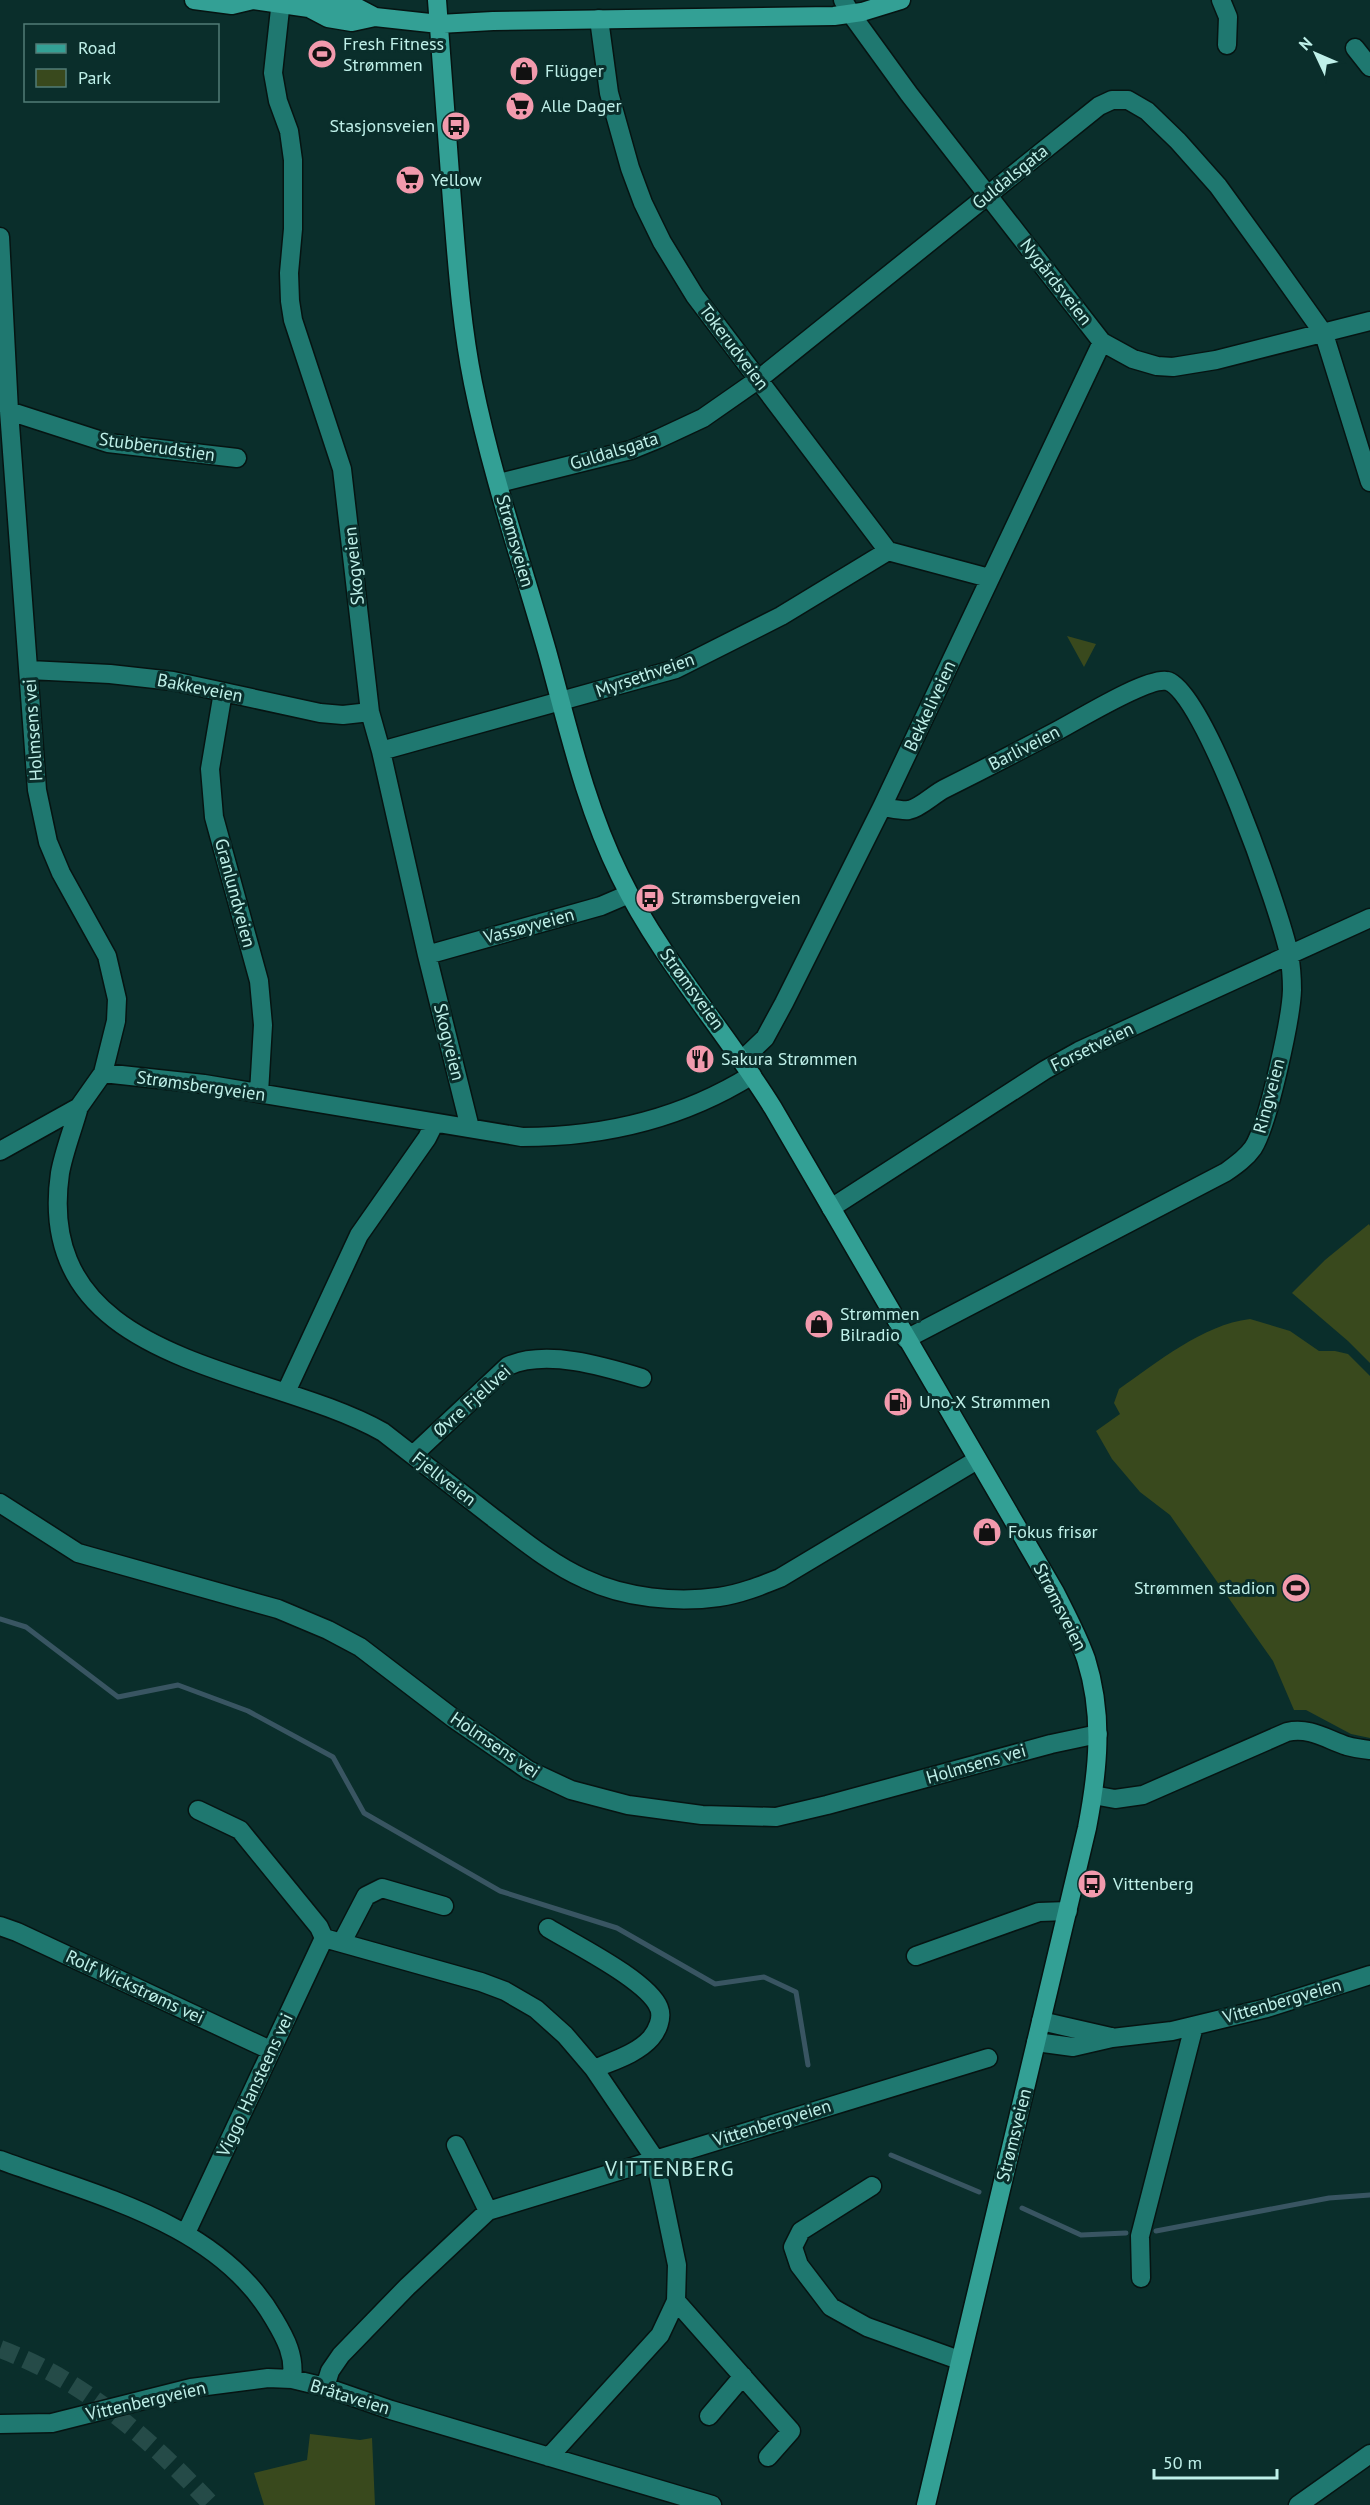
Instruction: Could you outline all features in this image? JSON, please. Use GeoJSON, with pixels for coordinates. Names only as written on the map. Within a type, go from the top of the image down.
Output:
{"type":"FeatureCollection","features":[{"type":"Feature","properties":{"kind":"main road"},"geometry":{"type":"LineString","coordinates":[[194,0],[232,5],[253,0],[281,2],[309,8],[331,3],[356,7],[375,17],[439,24],[847,7],[901,0]]}},
{"type":"Feature","properties":{"kind":"main road","name":"Strømsveien"},"geometry":{"type":"LineString","coordinates":[[437,0],[463,316],[473,384],[593,812],[629,894],[670,961],[752,1076],[1055,1592],[1079,1641],[1091,1677],[1098,1734],[1093,1795],[1068,1911],[926,2505]]}},
{"type":"Feature","properties":{"kind":"street"},"geometry":{"type":"LineString","coordinates":[[1221,0],[1228,17],[1227,45]]}},
{"type":"Feature","properties":{"kind":"street","name":"Skogveien"},"geometry":{"type":"LineString","coordinates":[[281,2],[273,73],[278,101],[289,131],[293,160],[290,301],[295,327],[342,469],[369,712],[381,752],[427,955],[470,1128]]}},
{"type":"Feature","properties":{"kind":"street","name":"Nygårdsveien"},"geometry":{"type":"LineString","coordinates":[[847,7],[1102,342],[1133,359],[1157,366],[1173,367],[1216,360],[1370,321]]}},
{"type":"Feature","properties":{"kind":"street","name":"Tokerudveien"},"geometry":{"type":"LineString","coordinates":[[599,19],[609,93],[630,168],[643,203],[662,242],[695,296],[888,551]]}},
{"type":"Feature","properties":{"kind":"street"},"geometry":{"type":"LineString","coordinates":[[1355,48],[1370,67]]}},
{"type":"Feature","properties":{"kind":"street","name":"Guldalsgata"},"geometry":{"type":"LineString","coordinates":[[499,483],[631,450],[703,418],[759,379],[1099,106],[1112,100],[1128,100],[1147,111],[1178,141],[1218,186],[1324,334],[1370,482]]}},
{"type":"Feature","properties":{"kind":"street","name":"Holmsens vei"},"geometry":{"type":"LineString","coordinates":[[0,237],[9,411],[37,790],[48,842],[61,873],[107,956],[115,981],[117,999],[116,1021],[103,1073],[79,1107],[0,1151]]}},
{"type":"Feature","properties":{"kind":"street","name":"Bekkeliveien"},"geometry":{"type":"LineString","coordinates":[[742,1060],[759,1046],[771,1030],[882,807],[1102,342]]}},
{"type":"Feature","properties":{"kind":"street","name":"Stubberudstien"},"geometry":{"type":"LineString","coordinates":[[9,411],[108,442],[237,458]]}},
{"type":"Feature","properties":{"kind":"street"},"geometry":{"type":"LineString","coordinates":[[888,551],[990,578]]}},
{"type":"Feature","properties":{"kind":"street","name":"Myrsethveien"},"geometry":{"type":"LineString","coordinates":[[381,752],[676,669],[781,616],[888,551]]}},
{"type":"Feature","properties":{"kind":"street","name":"Bakkeveien"},"geometry":{"type":"LineString","coordinates":[[29,669],[173,681],[320,713],[343,715],[369,712]]}},
{"type":"Feature","properties":{"kind":"street","name":"Barliveien"},"geometry":{"type":"LineString","coordinates":[[882,807],[910,810],[939,792],[1104,705],[1150,684],[1165,680]]}},
{"type":"Feature","properties":{"kind":"street","name":"Ringveien"},"geometry":{"type":"LineString","coordinates":[[906,1339],[1226,1172],[1246,1156],[1253,1147],[1263,1125],[1288,1021],[1292,990],[1289,954],[1258,855],[1227,777],[1184,692],[1178,686],[1165,680]]}},
{"type":"Feature","properties":{"kind":"street","name":"Granlundveien"},"geometry":{"type":"LineString","coordinates":[[223,692],[210,769],[214,817],[259,981],[263,1025],[258,1093]]}},
{"type":"Feature","properties":{"kind":"street","name":"Vassøyveien"},"geometry":{"type":"LineString","coordinates":[[427,955],[601,906],[629,894]]}},
{"type":"Feature","properties":{"kind":"street","name":"Forsetveien"},"geometry":{"type":"LineString","coordinates":[[831,1208],[1062,1061],[1370,918]]}},
{"type":"Feature","properties":{"kind":"street","name":"Strømsbergveien"},"geometry":{"type":"LineString","coordinates":[[103,1073],[204,1084],[522,1137],[563,1137],[611,1130],[666,1116],[724,1092],[752,1076]]}},
{"type":"Feature","properties":{"kind":"street","name":"Fjellveien"},"geometry":{"type":"LineString","coordinates":[[79,1107],[60,1172],[58,1208],[62,1240],[68,1260],[80,1284],[115,1320],[134,1335],[180,1358],[286,1392],[361,1420],[383,1432],[519,1537],[584,1579],[633,1594],[690,1599],[720,1597],[749,1590],[780,1578],[977,1460]]}},
{"type":"Feature","properties":{"kind":"street"},"geometry":{"type":"LineString","coordinates":[[286,1392],[358,1235],[434,1124]]}},
{"type":"Feature","properties":{"kind":"street","name":"Øvre Fjellvei"},"geometry":{"type":"LineString","coordinates":[[413,1455],[508,1366],[522,1359],[543,1358],[575,1362],[642,1378]]}},
{"type":"Feature","properties":{"kind":"street","name":"Holmsens vei"},"geometry":{"type":"LineString","coordinates":[[0,1503],[78,1553],[268,1606],[328,1630],[360,1647],[453,1718],[528,1770],[571,1790],[628,1805],[702,1815],[776,1817],[819,1808],[1051,1744],[1098,1734]]}},
{"type":"Feature","properties":{"kind":"street"},"geometry":{"type":"LineString","coordinates":[[1093,1795],[1115,1798],[1143,1795],[1287,1732],[1297,1730],[1315,1733],[1349,1747],[1370,1750]]}},
{"type":"Feature","properties":{"kind":"street"},"geometry":{"type":"LineString","coordinates":[[198,1810],[240,1830],[319,1927],[333,1940],[480,1982],[524,2000],[536,2008],[565,2035],[594,2069],[656,2159],[677,2265],[676,2301],[660,2336],[549,2457]]}},
{"type":"Feature","properties":{"kind":"street","name":"Viggo Hansteens vei"},"geometry":{"type":"LineString","coordinates":[[186,2233],[270,2050],[333,1940],[366,1896],[381,1888],[444,1906]]}},
{"type":"Feature","properties":{"kind":"street"},"geometry":{"type":"LineString","coordinates":[[916,1956],[1039,1912],[1068,1911]]}},
{"type":"Feature","properties":{"kind":"street","name":"Rolf Wickstrøms vei"},"geometry":{"type":"LineString","coordinates":[[0,1926],[270,2050]]}},
{"type":"Feature","properties":{"kind":"street"},"geometry":{"type":"LineString","coordinates":[[548,1928],[639,1984],[659,2008],[660,2023],[652,2037],[631,2052],[594,2069]]}},
{"type":"Feature","properties":{"kind":"street","name":"Vittenbergveien"},"geometry":{"type":"LineString","coordinates":[[1036,2043],[1073,2047],[1112,2038],[1194,2026],[1268,2008],[1370,1975]]}},
{"type":"Feature","properties":{"kind":"street","name":"Vittenbergveien"},"geometry":{"type":"LineString","coordinates":[[1041,2021],[1112,2038]]}},
{"type":"Feature","properties":{"kind":"street"},"geometry":{"type":"LineString","coordinates":[[1141,2278],[1140,2236],[1194,2026]]}},
{"type":"Feature","properties":{"kind":"street","name":"Vittenbergveien"},"geometry":{"type":"LineString","coordinates":[[324,2387],[330,2371],[341,2355],[407,2287],[488,2211],[988,2058]]}},
{"type":"Feature","properties":{"kind":"street"},"geometry":{"type":"LineString","coordinates":[[456,2145],[488,2211]]}},
{"type":"Feature","properties":{"kind":"street","name":"Bråtaveien"},"geometry":{"type":"LineString","coordinates":[[0,2160],[120,2205],[186,2233],[215,2252],[255,2289],[271,2313],[290,2349],[292,2379],[712,2505]]}},
{"type":"Feature","properties":{"kind":"street"},"geometry":{"type":"LineString","coordinates":[[872,2186],[801,2231],[793,2247],[800,2265],[831,2307],[867,2327],[959,2360]]}},
{"type":"Feature","properties":{"kind":"street"},"geometry":{"type":"LineString","coordinates":[[676,2301],[791,2431],[768,2457]]}},
{"type":"Feature","properties":{"kind":"street"},"geometry":{"type":"LineString","coordinates":[[709,2416],[743,2376]]}},
{"type":"Feature","properties":{"kind":"street","name":"Vittenbergveien"},"geometry":{"type":"LineString","coordinates":[[0,2424],[52,2423],[191,2388],[268,2378],[292,2379]]}},
{"type":"Feature","properties":{"kind":"street"},"geometry":{"type":"LineString","coordinates":[[1298,2505],[1370,2454]]}},
{"type":"Feature","properties":{"kind":"green space"},"geometry":{"type":"Polygon","coordinates":[[[1067,636],[1096,644],[1084,667],[1067,636]]]}},
{"type":"Feature","properties":{"kind":"green space"},"geometry":{"type":"Polygon","coordinates":[[[1369,1224],[1370,1363],[1292,1293],[1325,1260],[1369,1224]]]}},
{"type":"Feature","properties":{"kind":"green space","name":"Strømmen stadion"},"geometry":{"type":"Polygon","coordinates":[[[1250,1319],[1290,1331],[1319,1351],[1348,1354],[1370,1376],[1370,1738],[1351,1734],[1306,1710],[1294,1710],[1273,1661],[1170,1515],[1140,1492],[1112,1459],[1096,1431],[1120,1414],[1114,1403],[1119,1389],[1181,1346],[1215,1329],[1250,1319]]]}},
{"type":"Feature","properties":{"kind":"green space"},"geometry":{"type":"Polygon","coordinates":[[[310,2434],[360,2440],[372,2438],[375,2505],[264,2505],[254,2473],[307,2460],[310,2434]]]}},
{"type":"Feature","properties":{"kind":"waterway"},"geometry":{"type":"LineString","coordinates":[[0,1619],[26,1627],[118,1697],[178,1685],[248,1711],[333,1757],[364,1813],[500,1891],[617,1928],[715,1984],[764,1977],[796,1992],[808,2065]]}},
{"type":"Feature","properties":{"kind":"waterway"},"geometry":{"type":"LineString","coordinates":[[891,2155],[979,2192]]}},
{"type":"Feature","properties":{"kind":"waterway"},"geometry":{"type":"LineString","coordinates":[[1156,2231],[1329,2198],[1370,2195]]}},
{"type":"Feature","properties":{"kind":"waterway"},"geometry":{"type":"LineString","coordinates":[[1022,2208],[1081,2235],[1126,2233]]}},
{"type":"Feature","properties":{"kind":"tunnel"},"geometry":{"type":"LineString","coordinates":[[0,2349],[60,2377],[115,2414],[165,2458],[212,2505]]}},
{"type":"Feature","properties":{"kind":"place","name":"Fresh Fitness Strømmen"},"geometry":{"type":"Point","coordinates":[322,54]}},
{"type":"Feature","properties":{"kind":"place","name":"Flügger"},"geometry":{"type":"Point","coordinates":[524,71]}},
{"type":"Feature","properties":{"kind":"place","name":"Alle Dager"},"geometry":{"type":"Point","coordinates":[520,106]}},
{"type":"Feature","properties":{"kind":"place","name":"Stasjonsveien"},"geometry":{"type":"Point","coordinates":[456,126]}},
{"type":"Feature","properties":{"kind":"place","name":"Yellow"},"geometry":{"type":"Point","coordinates":[410,180]}},
{"type":"Feature","properties":{"kind":"place","name":"Strømsbergveien"},"geometry":{"type":"Point","coordinates":[650,898]}},
{"type":"Feature","properties":{"kind":"place","name":"Sakura Strømmen"},"geometry":{"type":"Point","coordinates":[700,1059]}},
{"type":"Feature","properties":{"kind":"place","name":"Strømmen Bilradio"},"geometry":{"type":"Point","coordinates":[819,1324]}},
{"type":"Feature","properties":{"kind":"place","name":"Uno-X Strømmen"},"geometry":{"type":"Point","coordinates":[898,1402]}},
{"type":"Feature","properties":{"kind":"place","name":"Fokus frisør"},"geometry":{"type":"Point","coordinates":[987,1532]}},
{"type":"Feature","properties":{"kind":"place","name":"Strømmen stadion"},"geometry":{"type":"Point","coordinates":[1296,1588]}},
{"type":"Feature","properties":{"kind":"place","name":"Vittenberg"},"geometry":{"type":"Point","coordinates":[1092,1884]}},
{"type":"Feature","properties":{"kind":"district","name":"VITTENBERG"},"geometry":{"type":"Point","coordinates":[670,2169]}}]}
